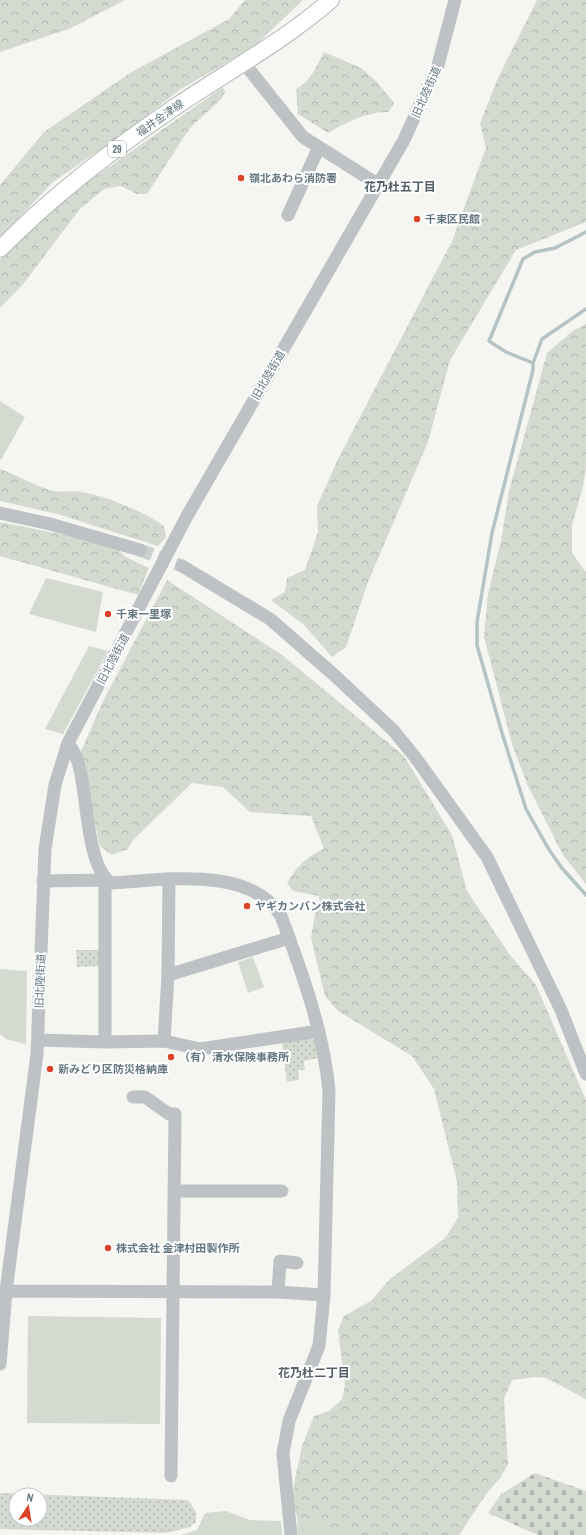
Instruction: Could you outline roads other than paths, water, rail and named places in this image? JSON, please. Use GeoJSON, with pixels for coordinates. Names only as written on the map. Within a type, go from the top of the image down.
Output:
{"type":"FeatureCollection","features":[{"type":"Feature","properties":{"kind":"main road","name":"福井金津線"},"geometry":{"type":"LineString","coordinates":[[0,249],[45,206],[96,164],[182,102],[274,44],[331,0]]}},
{"type":"Feature","properties":{"kind":"street","name":"旧北陸街道"},"geometry":{"type":"LineString","coordinates":[[0,1364],[6,1291],[38,1040],[43,881],[49,815],[55,785],[68,743],[187,516],[404,140],[438,65],[455,0]]}},
{"type":"Feature","properties":{"kind":"street"},"geometry":{"type":"LineString","coordinates":[[244,63],[303,137],[379,185]]}},
{"type":"Feature","properties":{"kind":"street"},"geometry":{"type":"LineString","coordinates":[[288,215],[319,147]]}},
{"type":"Feature","properties":{"kind":"street"},"geometry":{"type":"LineString","coordinates":[[0,513],[50,524],[140,550]]}},
{"type":"Feature","properties":{"kind":"street"},"geometry":{"type":"LineString","coordinates":[[182,566],[270,619],[333,674],[392,730],[415,757],[487,858],[561,1010],[586,1074]]}},
{"type":"Feature","properties":{"kind":"street"},"geometry":{"type":"LineString","coordinates":[[68,743],[78,759],[91,838],[98,866],[105,880],[105,1042]]}},
{"type":"Feature","properties":{"kind":"street"},"geometry":{"type":"LineString","coordinates":[[43,881],[105,880],[112,883],[196,879],[237,884],[266,898],[275,906],[290,938],[319,1031],[326,1062],[329,1090],[324,1295],[319,1346],[289,1421],[283,1453],[291,1535]]}},
{"type":"Feature","properties":{"kind":"street"},"geometry":{"type":"LineString","coordinates":[[164,1041],[168,975],[169,880]]}},
{"type":"Feature","properties":{"kind":"street"},"geometry":{"type":"LineString","coordinates":[[168,975],[290,938]]}},
{"type":"Feature","properties":{"kind":"street"},"geometry":{"type":"LineString","coordinates":[[38,1040],[105,1042],[164,1041],[200,1049],[319,1031]]}},
{"type":"Feature","properties":{"kind":"street"},"geometry":{"type":"LineString","coordinates":[[133,1097],[145,1097],[169,1114],[175,1114],[171,1476]]}},
{"type":"Feature","properties":{"kind":"street"},"geometry":{"type":"LineString","coordinates":[[174,1191],[282,1191]]}},
{"type":"Feature","properties":{"kind":"street"},"geometry":{"type":"LineString","coordinates":[[278,1292],[280,1261],[297,1263]]}},
{"type":"Feature","properties":{"kind":"street"},"geometry":{"type":"LineString","coordinates":[[6,1291],[173,1293],[278,1292],[324,1295]]}},
{"type":"Feature","properties":{"kind":"waterway"},"geometry":{"type":"LineString","coordinates":[[586,232],[555,248],[535,252],[523,259],[489,341],[506,352],[533,363],[533,370],[492,533],[477,622],[477,645],[502,733],[526,809],[548,848],[561,867],[586,895]]}},
{"type":"Feature","properties":{"kind":"waterway"},"geometry":{"type":"LineString","coordinates":[[533,363],[542,339],[586,309]]}},
{"type":"Feature","properties":{"kind":"tunnel"},"geometry":{"type":"LineString","coordinates":[[140,550],[182,566]]}},
{"type":"Feature","properties":{"kind":"place","name":"嶺北あわら消防署"},"geometry":{"type":"Point","coordinates":[241,178]}},
{"type":"Feature","properties":{"kind":"place","name":"千束区民館"},"geometry":{"type":"Point","coordinates":[417,219]}},
{"type":"Feature","properties":{"kind":"place","name":"千束一里塚"},"geometry":{"type":"Point","coordinates":[108,614]}},
{"type":"Feature","properties":{"kind":"place","name":"ヤギカンバン株式会社"},"geometry":{"type":"Point","coordinates":[247,906]}},
{"type":"Feature","properties":{"kind":"place","name":"（有）清水保険事務所"},"geometry":{"type":"Point","coordinates":[171,1057]}},
{"type":"Feature","properties":{"kind":"place","name":"新みどり区防災格納庫"},"geometry":{"type":"Point","coordinates":[50,1069]}},
{"type":"Feature","properties":{"kind":"place","name":"株式会社 金津村田製作所"},"geometry":{"type":"Point","coordinates":[108,1248]}},
{"type":"Feature","properties":{"kind":"district","name":"花乃杜五丁目"},"geometry":{"type":"Point","coordinates":[400,187]}},
{"type":"Feature","properties":{"kind":"district","name":"花乃杜二丁目"},"geometry":{"type":"Point","coordinates":[314,1373]}}]}
